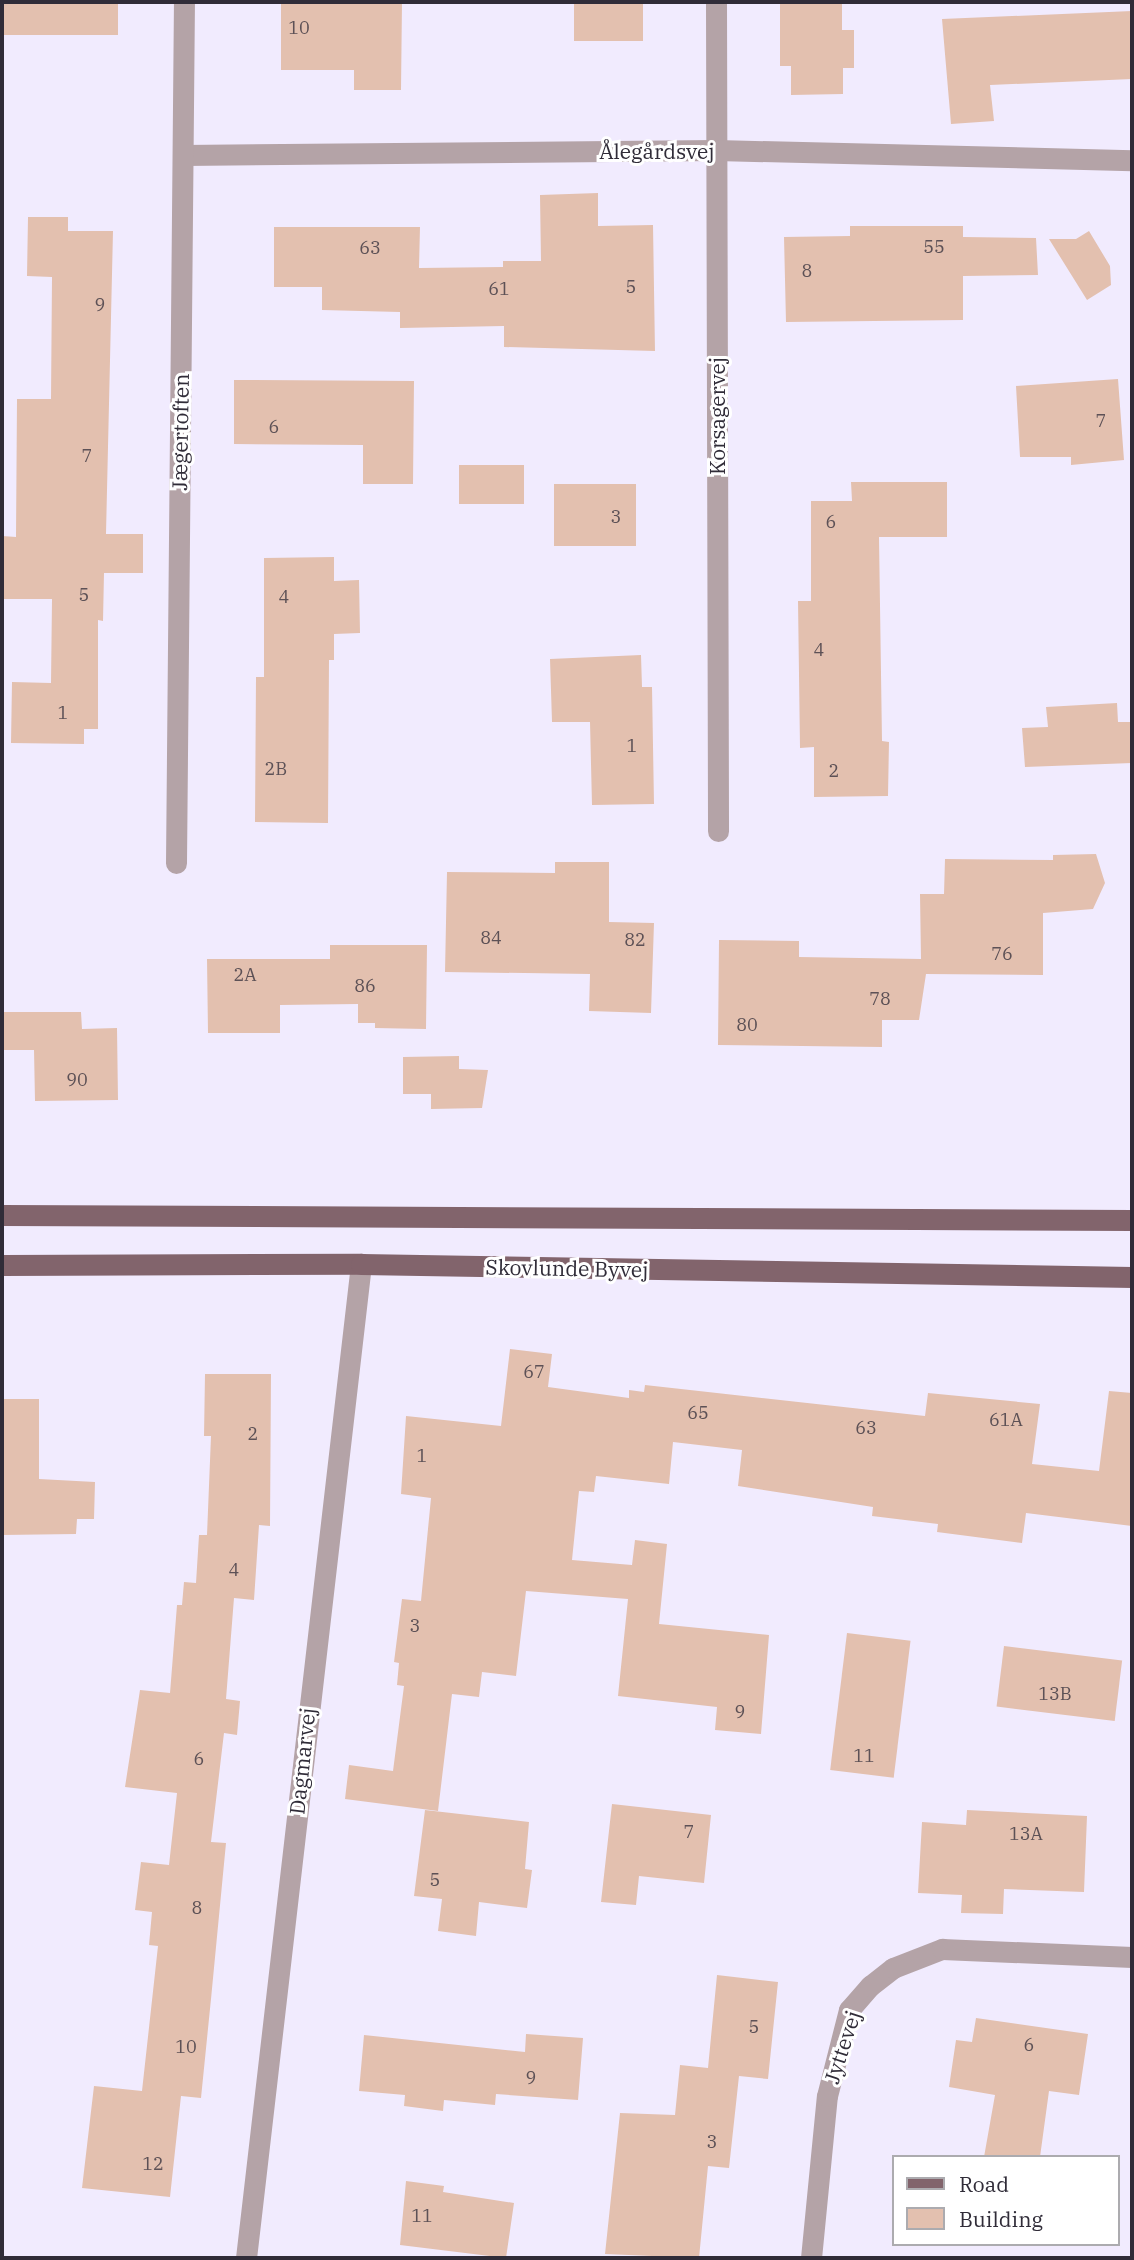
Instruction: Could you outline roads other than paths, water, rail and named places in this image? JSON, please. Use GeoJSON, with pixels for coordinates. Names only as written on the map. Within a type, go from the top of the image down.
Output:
{"type":"FeatureCollection","features":[{"type":"Feature","properties":{"kind":"main road"},"geometry":{"type":"LineString","coordinates":[[2,1215],[1132,1220]]}},
{"type":"Feature","properties":{"kind":"main road","name":"Skovlunde Byvej"},"geometry":{"type":"LineString","coordinates":[[2,1265],[361,1264],[1132,1277]]}},
{"type":"Feature","properties":{"kind":"street","name":"Jægertoften"},"geometry":{"type":"LineString","coordinates":[[176,863],[184,2]]}},
{"type":"Feature","properties":{"kind":"street","name":"Korsagervej"},"geometry":{"type":"LineString","coordinates":[[716,2],[718,831]]}},
{"type":"Feature","properties":{"kind":"street","name":"Ålegårdsvej"},"geometry":{"type":"LineString","coordinates":[[183,155],[716,150],[1132,160]]}},
{"type":"Feature","properties":{"kind":"street","name":"Dagmarvej"},"geometry":{"type":"LineString","coordinates":[[246,2258],[361,1264]]}},
{"type":"Feature","properties":{"kind":"street","name":"Jyttevej"},"geometry":{"type":"LineString","coordinates":[[811,2258],[827,2096],[849,2010],[870,1986],[894,1968],[942,1948],[1132,1957]]}}]}
